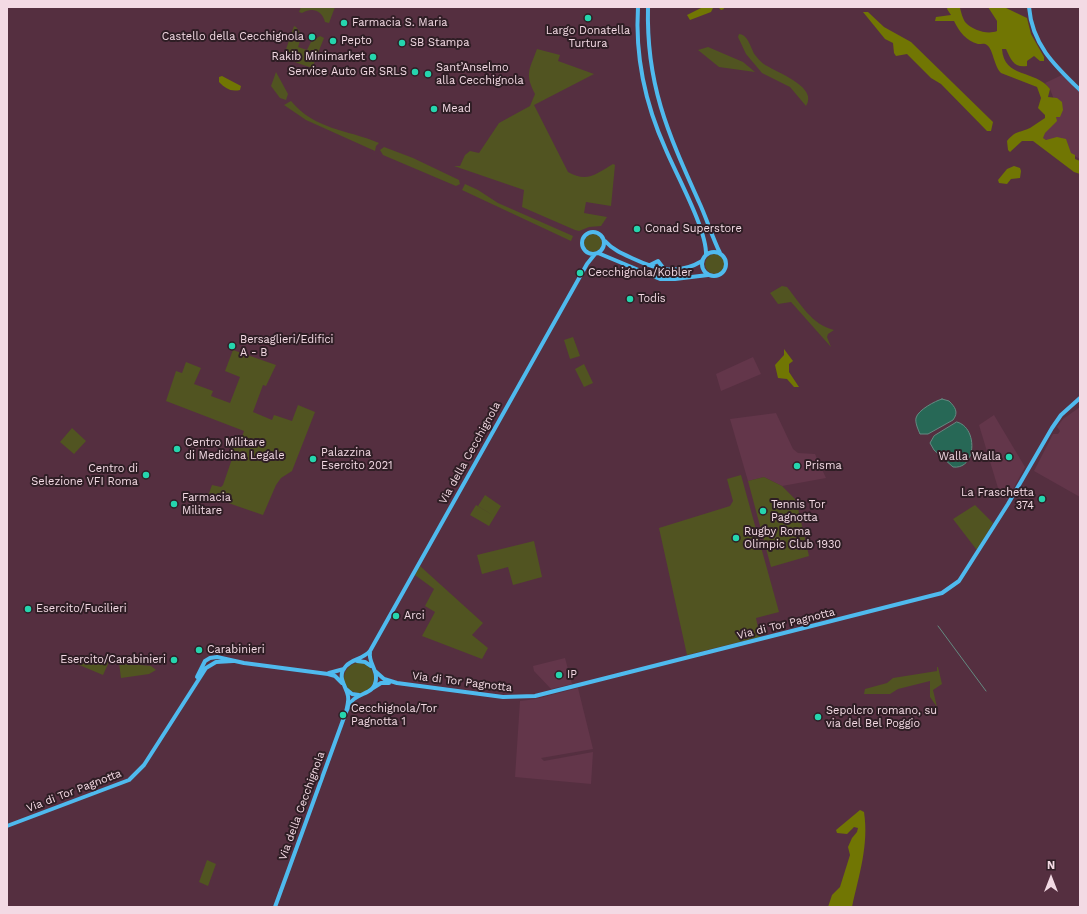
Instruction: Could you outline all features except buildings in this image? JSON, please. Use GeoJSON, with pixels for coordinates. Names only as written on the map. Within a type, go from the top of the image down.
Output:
{"type":"FeatureCollection","features":[{"type":"Feature","properties":{"kind":"street"},"geometry":{"type":"LineString","coordinates":[[638,7],[640,54],[648,100],[665,149],[704,236],[706,255]]}},
{"type":"Feature","properties":{"kind":"street"},"geometry":{"type":"LineString","coordinates":[[586,252],[612,259],[660,279],[675,280],[708,275],[717,276],[725,270],[726,261],[720,253],[660,110],[653,81],[649,52],[648,7]]}},
{"type":"Feature","properties":{"kind":"street"},"geometry":{"type":"LineString","coordinates":[[1029,7],[1032,28],[1040,44],[1052,61],[1080,90]]}},
{"type":"Feature","properties":{"kind":"street"},"geometry":{"type":"LineString","coordinates":[[587,264],[586,252],[582,243],[583,238],[596,231],[600,232],[605,241],[616,250],[627,256],[633,255],[638,261],[648,265],[667,270],[694,266],[702,262],[706,255],[711,252],[720,253]]}},
{"type":"Feature","properties":{"kind":"street"},"geometry":{"type":"LineString","coordinates":[[596,254],[604,248],[605,241]]}},
{"type":"Feature","properties":{"kind":"street","name":"Via della Cecchignola"},"geometry":{"type":"LineString","coordinates":[[344,669],[350,663],[357,661],[370,651],[587,264],[596,254]]}},
{"type":"Feature","properties":{"kind":"street"},"geometry":{"type":"LineString","coordinates":[[648,265],[654,265],[658,261],[662,268],[667,270]]}},
{"type":"Feature","properties":{"kind":"street"},"geometry":{"type":"LineString","coordinates":[[702,262],[704,271],[708,275]]}},
{"type":"Feature","properties":{"kind":"street","name":"Via di Tor Pagnotta"},"geometry":{"type":"LineString","coordinates":[[373,688],[383,683],[397,683],[503,697],[538,696],[942,593],[959,582],[1008,504],[1052,428],[1061,415],[1080,398]]}},
{"type":"Feature","properties":{"kind":"street"},"geometry":{"type":"LineString","coordinates":[[370,651],[369,657],[375,671],[376,681],[373,688]]}},
{"type":"Feature","properties":{"kind":"street","name":"Via di Tor Pagnotta"},"geometry":{"type":"LineString","coordinates":[[7,826],[116,786],[132,778],[148,760],[194,685],[202,664],[207,659],[217,657],[233,661],[328,674],[335,676],[342,683]]}},
{"type":"Feature","properties":{"kind":"street"},"geometry":{"type":"LineString","coordinates":[[357,661],[365,662],[372,666]]}},
{"type":"Feature","properties":{"kind":"street"},"geometry":{"type":"LineString","coordinates":[[344,669],[342,683],[352,694],[361,695]]}},
{"type":"Feature","properties":{"kind":"street","name":"Via di Tor Pagnotta"},"geometry":{"type":"LineString","coordinates":[[328,674],[344,669]]}},
{"type":"Feature","properties":{"kind":"street","name":"Via di Tor Pagnotta"},"geometry":{"type":"LineString","coordinates":[[375,671],[384,679],[397,683]]}},
{"type":"Feature","properties":{"kind":"street","name":"Via della Cecchignola"},"geometry":{"type":"LineString","coordinates":[[275,907],[346,712],[353,700],[361,695],[367,694],[373,688]]}},
{"type":"Feature","properties":{"kind":"street","name":"Via della Cecchignola"},"geometry":{"type":"LineString","coordinates":[[346,689],[348,700],[346,712]]}},
{"type":"Feature","properties":{"kind":"shaded area"},"geometry":{"type":"Polygon","coordinates":[[[301,7],[335,7],[329,23],[325,22],[324,18],[319,12],[309,10],[302,13],[299,12],[301,7]]]}},
{"type":"Feature","properties":{"kind":"shaded area"},"geometry":{"type":"Polygon","coordinates":[[[703,7],[718,7],[713,8],[711,12],[690,20],[687,15],[703,7]]]}},
{"type":"Feature","properties":{"kind":"shaded area"},"geometry":{"type":"Polygon","coordinates":[[[718,7],[723,7],[724,9],[721,10],[718,7]]]}},
{"type":"Feature","properties":{"kind":"shaded area"},"geometry":{"type":"Polygon","coordinates":[[[948,7],[960,8],[963,18],[969,26],[976,30],[985,32],[997,31],[997,21],[988,7],[1006,8],[1027,18],[1031,34],[1044,57],[1044,61],[1040,61],[1034,56],[1027,61],[1027,66],[1019,66],[1011,60],[1006,49],[1002,49],[1004,59],[1014,70],[1044,83],[1050,89],[1048,97],[1057,98],[1062,102],[1063,110],[1060,117],[1056,117],[1057,121],[1045,133],[1043,138],[1046,140],[1057,137],[1066,139],[1071,153],[1075,155],[1075,159],[1080,161],[1080,174],[1074,172],[1033,141],[1022,141],[1010,152],[1008,150],[1007,141],[1013,135],[1030,128],[1045,118],[1045,115],[1038,108],[1041,98],[1037,87],[1001,73],[989,47],[985,44],[978,44],[970,41],[961,32],[954,21],[935,21],[936,17],[951,15],[947,9],[948,7]]]}},
{"type":"Feature","properties":{"kind":"shaded area"},"geometry":{"type":"Polygon","coordinates":[[[863,12],[868,12],[884,27],[911,42],[993,122],[991,131],[987,131],[941,84],[931,78],[907,54],[896,56],[894,53],[893,43],[885,39],[863,12]]]}},
{"type":"Feature","properties":{"kind":"shaded area"},"geometry":{"type":"Polygon","coordinates":[[[294,26],[302,35],[298,47],[307,50],[311,42],[320,36],[324,38],[312,68],[283,58],[294,26]]]}},
{"type":"Feature","properties":{"kind":"shaded area"},"geometry":{"type":"Polygon","coordinates":[[[739,34],[745,36],[755,55],[763,64],[796,82],[803,88],[807,93],[808,99],[806,106],[790,87],[762,73],[746,54],[738,37],[739,34]]]}},
{"type":"Feature","properties":{"kind":"shaded area"},"geometry":{"type":"Polygon","coordinates":[[[708,47],[743,62],[755,72],[719,67],[698,50],[708,47]]]}},
{"type":"Feature","properties":{"kind":"shaded area"},"geometry":{"type":"Polygon","coordinates":[[[537,49],[560,55],[558,61],[594,74],[534,105],[568,172],[581,177],[586,177],[596,174],[613,164],[615,165],[611,206],[586,202],[584,213],[607,217],[601,226],[589,227],[579,231],[575,230],[522,207],[524,190],[454,166],[460,166],[465,155],[470,151],[479,153],[499,123],[530,106],[535,94],[530,81],[529,71],[537,49]]]}},
{"type":"Feature","properties":{"kind":"shaded area"},"geometry":{"type":"Polygon","coordinates":[[[276,72],[288,94],[286,100],[280,98],[271,86],[276,72]]]}},
{"type":"Feature","properties":{"kind":"shaded area"},"geometry":{"type":"Polygon","coordinates":[[[1062,75],[1080,93],[1080,159],[1039,136],[1058,110],[1050,89],[1045,83],[1062,75]]]}},
{"type":"Feature","properties":{"kind":"shaded area"},"geometry":{"type":"Polygon","coordinates":[[[222,76],[241,86],[240,90],[231,90],[223,86],[219,82],[219,77],[222,76]]]}},
{"type":"Feature","properties":{"kind":"shaded area"},"geometry":{"type":"Polygon","coordinates":[[[291,101],[300,111],[310,118],[332,128],[379,143],[376,146],[375,151],[306,120],[284,105],[291,101]]]}},
{"type":"Feature","properties":{"kind":"shaded area"},"geometry":{"type":"Polygon","coordinates":[[[384,147],[413,158],[459,180],[460,184],[456,186],[383,155],[380,150],[384,147]]]}},
{"type":"Feature","properties":{"kind":"shaded area"},"geometry":{"type":"Polygon","coordinates":[[[1014,166],[1020,168],[1020,178],[1011,179],[1007,184],[999,183],[998,180],[1007,169],[1014,166]]]}},
{"type":"Feature","properties":{"kind":"shaded area"},"geometry":{"type":"Polygon","coordinates":[[[465,184],[478,190],[498,203],[573,236],[571,241],[462,190],[465,184]]]}},
{"type":"Feature","properties":{"kind":"shaded area"},"geometry":{"type":"Polygon","coordinates":[[[593,234],[599,237],[602,243],[599,249],[593,252],[587,249],[584,243],[587,237],[593,234]]]}},
{"type":"Feature","properties":{"kind":"shaded area"},"geometry":{"type":"Polygon","coordinates":[[[715,254],[722,257],[725,264],[722,271],[715,274],[708,271],[705,264],[708,257],[715,254]]]}},
{"type":"Feature","properties":{"kind":"shaded area"},"geometry":{"type":"Polygon","coordinates":[[[782,286],[787,287],[807,313],[819,323],[834,330],[828,334],[827,337],[831,347],[791,302],[778,304],[770,293],[782,286]]]}},
{"type":"Feature","properties":{"kind":"shaded area"},"geometry":{"type":"Polygon","coordinates":[[[573,337],[580,356],[570,359],[564,340],[573,337]]]}},
{"type":"Feature","properties":{"kind":"shaded area"},"geometry":{"type":"Polygon","coordinates":[[[784,349],[793,361],[789,364],[789,372],[799,387],[794,387],[787,379],[778,378],[775,365],[784,355],[784,349]]]}},
{"type":"Feature","properties":{"kind":"shaded area"},"geometry":{"type":"Polygon","coordinates":[[[233,350],[276,365],[266,386],[263,385],[253,412],[272,420],[274,415],[292,421],[298,405],[315,412],[292,471],[281,478],[276,485],[263,515],[208,496],[212,485],[221,487],[223,485],[234,453],[230,446],[238,448],[244,431],[166,401],[176,371],[182,373],[186,362],[201,368],[194,384],[213,391],[211,396],[230,403],[240,377],[225,371],[233,350]]]}},
{"type":"Feature","properties":{"kind":"shaded area"},"geometry":{"type":"Polygon","coordinates":[[[753,357],[761,374],[721,391],[716,374],[753,357]]]}},
{"type":"Feature","properties":{"kind":"shaded area"},"geometry":{"type":"Polygon","coordinates":[[[584,364],[593,383],[584,387],[575,369],[584,364]]]}},
{"type":"Feature","properties":{"kind":"shaded area"},"geometry":{"type":"Polygon","coordinates":[[[942,399],[949,401],[956,412],[955,417],[953,420],[928,434],[920,434],[916,422],[917,415],[927,406],[942,399]]]}},
{"type":"Feature","properties":{"kind":"shaded area"},"geometry":{"type":"Polygon","coordinates":[[[1080,407],[1080,497],[1034,471],[1053,434],[1058,434],[1060,431],[1057,427],[1063,419],[1080,407]]]}},
{"type":"Feature","properties":{"kind":"shaded area"},"geometry":{"type":"Polygon","coordinates":[[[776,413],[793,449],[798,453],[815,454],[826,478],[782,486],[764,477],[748,481],[730,419],[776,413]]]}},
{"type":"Feature","properties":{"kind":"shaded area"},"geometry":{"type":"Polygon","coordinates":[[[994,415],[1025,467],[1007,500],[998,488],[979,425],[994,415]]]}},
{"type":"Feature","properties":{"kind":"shaded area"},"geometry":{"type":"Polygon","coordinates":[[[957,422],[964,425],[969,432],[972,448],[967,462],[961,466],[953,467],[934,450],[930,443],[934,436],[957,422]]]}},
{"type":"Feature","properties":{"kind":"shaded area"},"geometry":{"type":"Polygon","coordinates":[[[72,428],[86,441],[74,454],[60,442],[72,428]]]}},
{"type":"Feature","properties":{"kind":"shaded area"},"geometry":{"type":"Polygon","coordinates":[[[741,475],[779,612],[756,618],[760,637],[687,655],[659,528],[730,506],[733,501],[727,479],[741,475]]]}},
{"type":"Feature","properties":{"kind":"shaded area"},"geometry":{"type":"Polygon","coordinates":[[[764,477],[782,486],[796,500],[809,556],[771,567],[748,481],[764,477]]]}},
{"type":"Feature","properties":{"kind":"shaded area"},"geometry":{"type":"Polygon","coordinates":[[[485,495],[501,506],[489,526],[470,515],[476,505],[494,516],[478,506],[485,495]]]}},
{"type":"Feature","properties":{"kind":"shaded area"},"geometry":{"type":"Polygon","coordinates":[[[975,505],[993,523],[978,549],[976,549],[953,519],[975,505]]]}},
{"type":"Feature","properties":{"kind":"shaded area"},"geometry":{"type":"Polygon","coordinates":[[[534,541],[542,577],[513,585],[508,567],[482,574],[477,555],[534,541]]]}},
{"type":"Feature","properties":{"kind":"shaded area"},"geometry":{"type":"Polygon","coordinates":[[[420,566],[483,623],[472,635],[488,648],[482,659],[422,636],[435,612],[425,606],[434,589],[415,575],[420,566]]]}},
{"type":"Feature","properties":{"kind":"shaded area"},"geometry":{"type":"Polygon","coordinates":[[[64,656],[109,662],[103,675],[65,659],[64,656]]]}},
{"type":"Feature","properties":{"kind":"shaded area"},"geometry":{"type":"Polygon","coordinates":[[[565,658],[572,684],[551,689],[534,671],[533,666],[565,658]]]}},
{"type":"Feature","properties":{"kind":"shaded area"},"geometry":{"type":"Polygon","coordinates":[[[119,663],[151,666],[156,670],[149,674],[121,678],[119,663]]]}},
{"type":"Feature","properties":{"kind":"shaded area"},"geometry":{"type":"Polygon","coordinates":[[[359,663],[370,667],[374,678],[370,689],[359,693],[348,689],[344,678],[348,667],[359,663]]]}},
{"type":"Feature","properties":{"kind":"shaded area"},"geometry":{"type":"Polygon","coordinates":[[[937,667],[942,684],[933,690],[937,707],[930,697],[930,681],[898,689],[890,694],[864,694],[865,689],[887,683],[893,678],[937,671],[937,667]]]}},
{"type":"Feature","properties":{"kind":"shaded area"},"geometry":{"type":"Polygon","coordinates":[[[578,688],[593,749],[541,758],[544,761],[593,752],[591,784],[515,777],[520,701],[536,699],[578,688]]]}},
{"type":"Feature","properties":{"kind":"shaded area"},"geometry":{"type":"Polygon","coordinates":[[[860,810],[864,812],[865,836],[860,872],[852,907],[828,907],[832,895],[840,887],[850,855],[848,847],[858,828],[854,827],[847,834],[837,833],[836,830],[860,810]]]}},
{"type":"Feature","properties":{"kind":"shaded area"},"geometry":{"type":"Polygon","coordinates":[[[207,860],[216,864],[208,886],[199,882],[207,860]]]}},
{"type":"Feature","properties":{"kind":"waterway"},"geometry":{"type":"LineString","coordinates":[[938,626],[986,691]]}},
{"type":"Feature","properties":{"kind":"place","name":"Largo Donatella Turtura"},"geometry":{"type":"Point","coordinates":[588,18]}},
{"type":"Feature","properties":{"kind":"place","name":"Farmacia S. Maria"},"geometry":{"type":"Point","coordinates":[344,23]}},
{"type":"Feature","properties":{"kind":"place","name":"Castello della Cecchignola"},"geometry":{"type":"Point","coordinates":[312,37]}},
{"type":"Feature","properties":{"kind":"place","name":"Pepto"},"geometry":{"type":"Point","coordinates":[333,41]}},
{"type":"Feature","properties":{"kind":"place","name":"SB Stampa"},"geometry":{"type":"Point","coordinates":[402,43]}},
{"type":"Feature","properties":{"kind":"place","name":"Rakib Minimarket"},"geometry":{"type":"Point","coordinates":[373,57]}},
{"type":"Feature","properties":{"kind":"place","name":"Service Auto GR SRLS"},"geometry":{"type":"Point","coordinates":[415,72]}},
{"type":"Feature","properties":{"kind":"place","name":"Sant’Anselmo alla Cecchignola"},"geometry":{"type":"Point","coordinates":[428,74]}},
{"type":"Feature","properties":{"kind":"place","name":"Mead"},"geometry":{"type":"Point","coordinates":[434,109]}},
{"type":"Feature","properties":{"kind":"place","name":"Conad Superstore"},"geometry":{"type":"Point","coordinates":[637,229]}},
{"type":"Feature","properties":{"kind":"place","name":"Cecchignola/Kobler"},"geometry":{"type":"Point","coordinates":[580,273]}},
{"type":"Feature","properties":{"kind":"place","name":"Todis"},"geometry":{"type":"Point","coordinates":[630,299]}},
{"type":"Feature","properties":{"kind":"place","name":"Bersaglieri/Edifici A - B"},"geometry":{"type":"Point","coordinates":[232,346]}},
{"type":"Feature","properties":{"kind":"place","name":"Centro Militare di Medicina Legale"},"geometry":{"type":"Point","coordinates":[177,449]}},
{"type":"Feature","properties":{"kind":"place","name":"Walla Walla"},"geometry":{"type":"Point","coordinates":[1009,457]}},
{"type":"Feature","properties":{"kind":"place","name":"Palazzina Esercito 2021"},"geometry":{"type":"Point","coordinates":[313,459]}},
{"type":"Feature","properties":{"kind":"place","name":"Prisma"},"geometry":{"type":"Point","coordinates":[797,466]}},
{"type":"Feature","properties":{"kind":"place","name":"Centro di Selezione VFI Roma"},"geometry":{"type":"Point","coordinates":[146,475]}},
{"type":"Feature","properties":{"kind":"place","name":"La Fraschetta 374"},"geometry":{"type":"Point","coordinates":[1042,499]}},
{"type":"Feature","properties":{"kind":"place","name":"Farmacia Militare"},"geometry":{"type":"Point","coordinates":[174,504]}},
{"type":"Feature","properties":{"kind":"place","name":"Tennis Tor Pagnotta"},"geometry":{"type":"Point","coordinates":[763,511]}},
{"type":"Feature","properties":{"kind":"place","name":"Rugby Roma Olimpic Club 1930"},"geometry":{"type":"Point","coordinates":[736,538]}},
{"type":"Feature","properties":{"kind":"place","name":"Esercito/Fucilieri"},"geometry":{"type":"Point","coordinates":[28,609]}},
{"type":"Feature","properties":{"kind":"place","name":"Arci"},"geometry":{"type":"Point","coordinates":[396,616]}},
{"type":"Feature","properties":{"kind":"place","name":"Carabinieri"},"geometry":{"type":"Point","coordinates":[199,650]}},
{"type":"Feature","properties":{"kind":"place","name":"Esercito/Carabinieri"},"geometry":{"type":"Point","coordinates":[174,660]}},
{"type":"Feature","properties":{"kind":"place","name":"IP"},"geometry":{"type":"Point","coordinates":[559,675]}},
{"type":"Feature","properties":{"kind":"place","name":"Cecchignola/Tor Pagnotta 1"},"geometry":{"type":"Point","coordinates":[343,715]}},
{"type":"Feature","properties":{"kind":"place","name":"Sepolcro romano, su via del Bel Poggio"},"geometry":{"type":"Point","coordinates":[818,717]}}]}
